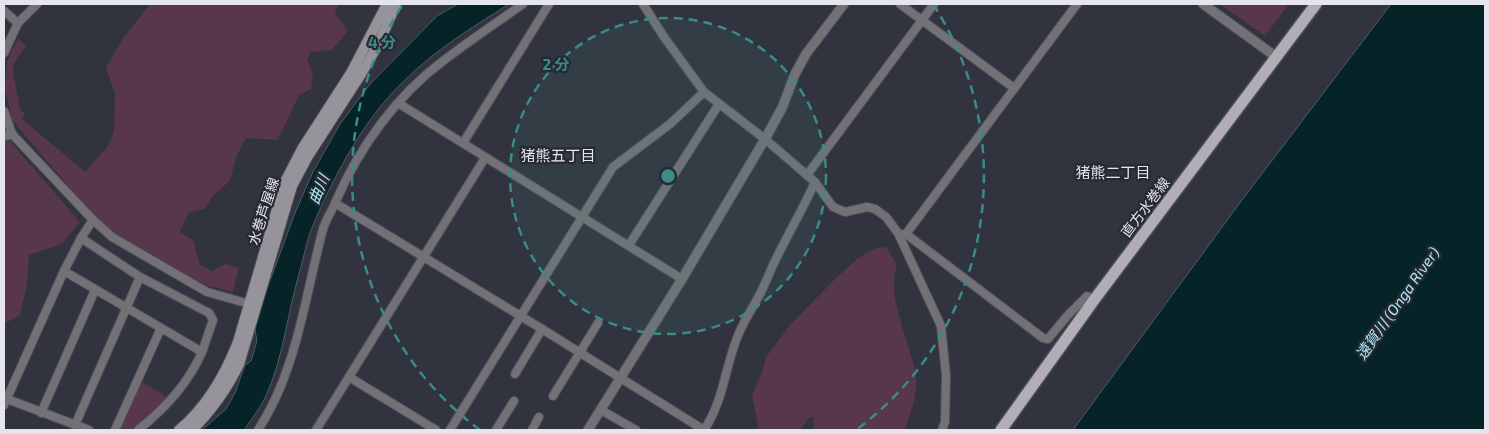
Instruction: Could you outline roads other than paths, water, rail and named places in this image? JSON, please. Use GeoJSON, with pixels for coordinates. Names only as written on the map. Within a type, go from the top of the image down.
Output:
{"type":"FeatureCollection","features":[{"type":"Feature","properties":{"kind":"main road","name":"水巻芦屋線"},"geometry":{"type":"LineString","coordinates":[[192,430],[208,414],[229,384],[239,364],[284,182],[302,149],[351,73],[387,4]]}},
{"type":"Feature","properties":{"kind":"main road","name":"水巻芦屋線"},"geometry":{"type":"LineString","coordinates":[[179,430],[210,398],[221,379],[253,305],[292,186],[308,156],[379,43],[396,4]]}},
{"type":"Feature","properties":{"kind":"main road","name":"直方水巻線"},"geometry":{"type":"LineString","coordinates":[[1001,430],[1094,300],[1275,56],[1316,4]]}},
{"type":"Feature","properties":{"kind":"street"},"geometry":{"type":"LineString","coordinates":[[4,53],[18,23],[38,4]]}},
{"type":"Feature","properties":{"kind":"street"},"geometry":{"type":"LineString","coordinates":[[258,430],[280,389],[294,343],[324,226],[357,159],[380,126],[419,81],[442,61],[523,4]]}},
{"type":"Feature","properties":{"kind":"street"},"geometry":{"type":"LineString","coordinates":[[462,144],[549,4]]}},
{"type":"Feature","properties":{"kind":"street"},"geometry":{"type":"LineString","coordinates":[[643,4],[664,37],[704,92],[765,138],[815,182],[833,207],[845,212],[867,207],[875,209],[886,217],[902,234],[1043,338],[1048,338],[1087,296],[1094,300]]}},
{"type":"Feature","properties":{"kind":"street"},"geometry":{"type":"LineString","coordinates":[[588,430],[682,279],[765,138],[782,108],[795,74],[806,54],[844,4]]}},
{"type":"Feature","properties":{"kind":"street"},"geometry":{"type":"LineString","coordinates":[[900,4],[1014,88]]}},
{"type":"Feature","properties":{"kind":"street"},"geometry":{"type":"LineString","coordinates":[[807,175],[934,4]]}},
{"type":"Feature","properties":{"kind":"street"},"geometry":{"type":"LineString","coordinates":[[902,234],[1077,4]]}},
{"type":"Feature","properties":{"kind":"street"},"geometry":{"type":"LineString","coordinates":[[1203,4],[1275,56]]}},
{"type":"Feature","properties":{"kind":"street"},"geometry":{"type":"LineString","coordinates":[[4,11],[18,23]]}},
{"type":"Feature","properties":{"kind":"street"},"geometry":{"type":"LineString","coordinates":[[450,430],[613,167],[670,124],[704,92]]}},
{"type":"Feature","properties":{"kind":"street"},"geometry":{"type":"LineString","coordinates":[[398,104],[682,279]]}},
{"type":"Feature","properties":{"kind":"street"},"geometry":{"type":"LineString","coordinates":[[629,246],[719,104]]}},
{"type":"Feature","properties":{"kind":"street"},"geometry":{"type":"LineString","coordinates":[[4,111],[8,135],[112,237],[207,292],[253,305]]}},
{"type":"Feature","properties":{"kind":"street"},"geometry":{"type":"LineString","coordinates":[[316,430],[485,158]]}},
{"type":"Feature","properties":{"kind":"street"},"geometry":{"type":"LineString","coordinates":[[336,203],[704,430],[721,395],[738,335],[762,291],[815,182]]}},
{"type":"Feature","properties":{"kind":"street"},"geometry":{"type":"LineString","coordinates":[[90,430],[5,402],[64,271],[81,238],[93,220]]}},
{"type":"Feature","properties":{"kind":"street"},"geometry":{"type":"LineString","coordinates":[[902,234],[941,326],[946,375],[945,422],[942,430]]}},
{"type":"Feature","properties":{"kind":"street"},"geometry":{"type":"LineString","coordinates":[[81,238],[140,277],[208,313],[213,320],[194,371],[171,401],[138,430]]}},
{"type":"Feature","properties":{"kind":"street"},"geometry":{"type":"LineString","coordinates":[[64,271],[202,352]]}},
{"type":"Feature","properties":{"kind":"street"},"geometry":{"type":"LineString","coordinates":[[75,425],[140,277]]}},
{"type":"Feature","properties":{"kind":"street"},"geometry":{"type":"LineString","coordinates":[[42,413],[94,290]]}},
{"type":"Feature","properties":{"kind":"street"},"geometry":{"type":"LineString","coordinates":[[553,396],[598,322]]}},
{"type":"Feature","properties":{"kind":"street"},"geometry":{"type":"LineString","coordinates":[[115,430],[161,328]]}},
{"type":"Feature","properties":{"kind":"street"},"geometry":{"type":"LineString","coordinates":[[515,374],[542,329]]}},
{"type":"Feature","properties":{"kind":"street"},"geometry":{"type":"LineString","coordinates":[[349,376],[436,430]]}},
{"type":"Feature","properties":{"kind":"street"},"geometry":{"type":"LineString","coordinates":[[496,430],[514,401]]}},
{"type":"Feature","properties":{"kind":"street"},"geometry":{"type":"LineString","coordinates":[[601,410],[636,430]]}},
{"type":"Feature","properties":{"kind":"street"},"geometry":{"type":"LineString","coordinates":[[532,430],[539,417]]}},
{"type":"Feature","properties":{"kind":"water","name":"曲川"},"geometry":{"type":"Polygon","coordinates":[[[458,4],[509,4],[455,39],[429,59],[390,95],[376,112],[339,170],[311,230],[281,353],[265,398],[244,430],[202,430],[226,409],[235,393],[245,365],[251,361],[257,341],[254,324],[295,213],[313,172],[340,124],[371,83],[437,16],[458,4]]]}},
{"type":"Feature","properties":{"kind":"water","name":"遠賀川 (Onga River)"},"geometry":{"type":"Polygon","coordinates":[[[1391,4],[1485,4],[1485,430],[1073,430],[1242,200],[1391,4]]]}},
{"type":"Feature","properties":{"kind":"district","name":"猪熊五丁目"},"geometry":{"type":"Point","coordinates":[558,155]}},
{"type":"Feature","properties":{"kind":"district","name":"猪熊二丁目"},"geometry":{"type":"Point","coordinates":[1113,172]}}]}
